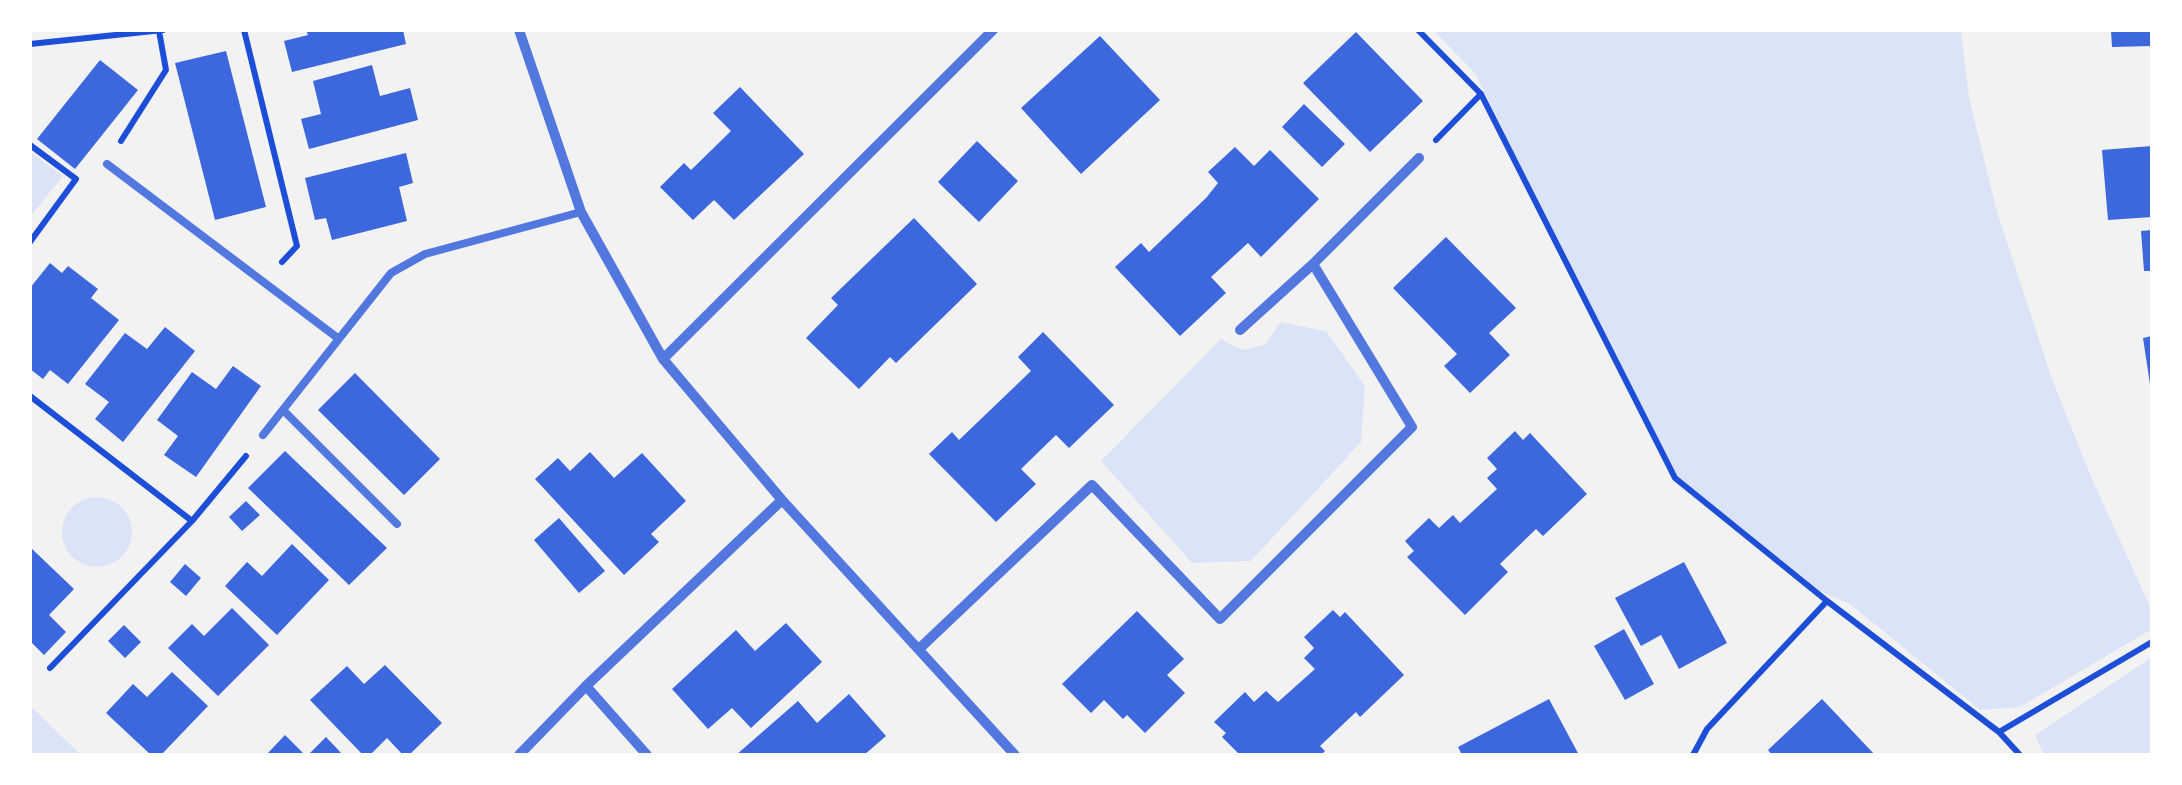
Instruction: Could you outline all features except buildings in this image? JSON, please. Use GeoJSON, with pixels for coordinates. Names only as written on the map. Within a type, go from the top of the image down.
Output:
{"type":"FeatureCollection","features":[{"type":"Feature","properties":{"kind":"street"},"geometry":{"type":"LineString","coordinates":[[519,30],[581,212],[662,358],[782,500],[1015,755]]}},
{"type":"Feature","properties":{"kind":"street"},"geometry":{"type":"LineString","coordinates":[[662,358],[993,30]]}},
{"type":"Feature","properties":{"kind":"street"},"geometry":{"type":"LineString","coordinates":[[1240,330],[1419,158]]}},
{"type":"Feature","properties":{"kind":"street"},"geometry":{"type":"LineString","coordinates":[[920,648],[1092,485],[1220,619],[1412,428],[1313,264]]}},
{"type":"Feature","properties":{"kind":"street"},"geometry":{"type":"LineString","coordinates":[[519,755],[782,500]]}},
{"type":"Feature","properties":{"kind":"street"},"geometry":{"type":"LineString","coordinates":[[586,686],[647,755]]}},
{"type":"Feature","properties":{"kind":"lane"},"geometry":{"type":"LineString","coordinates":[[106,164],[339,339]]}},
{"type":"Feature","properties":{"kind":"lane"},"geometry":{"type":"LineString","coordinates":[[263,435],[391,273],[425,254],[581,212]]}},
{"type":"Feature","properties":{"kind":"lane"},"geometry":{"type":"LineString","coordinates":[[283,410],[398,524]]}},
{"type":"Feature","properties":{"kind":"path"},"geometry":{"type":"LineString","coordinates":[[244,30],[297,246],[265,282]]}},
{"type":"Feature","properties":{"kind":"path"},"geometry":{"type":"LineString","coordinates":[[1418,30],[1481,94],[1674,478],[1999,732],[2020,755]]}},
{"type":"Feature","properties":{"kind":"path"},"geometry":{"type":"LineString","coordinates":[[30,44],[161,31],[166,70],[106,164],[76,178],[30,242]]}},
{"type":"Feature","properties":{"kind":"path"},"geometry":{"type":"LineString","coordinates":[[1419,158],[1481,94]]}},
{"type":"Feature","properties":{"kind":"path"},"geometry":{"type":"LineString","coordinates":[[30,145],[76,178]]}},
{"type":"Feature","properties":{"kind":"path"},"geometry":{"type":"LineString","coordinates":[[30,396],[192,521]]}},
{"type":"Feature","properties":{"kind":"path"},"geometry":{"type":"LineString","coordinates":[[50,668],[192,521],[263,435]]}},
{"type":"Feature","properties":{"kind":"path"},"geometry":{"type":"LineString","coordinates":[[1692,755],[1707,729],[1827,601]]}},
{"type":"Feature","properties":{"kind":"path"},"geometry":{"type":"LineString","coordinates":[[1999,732],[2152,642]]}},
{"type":"Feature","properties":{"kind":"shaded area"},"geometry":{"type":"Polygon","coordinates":[[[1433,30],[1961,30],[1969,98],[1997,212],[2052,379],[2152,611],[2152,629],[2020,707],[1980,710],[1850,604],[1812,588],[1675,478],[1476,74],[1433,30]]]}},
{"type":"Feature","properties":{"kind":"shaded area"},"geometry":{"type":"Polygon","coordinates":[[[30,152],[63,176],[30,217],[30,152]]]}},
{"type":"Feature","properties":{"kind":"shaded area"},"geometry":{"type":"Polygon","coordinates":[[[1280,322],[1326,331],[1365,386],[1361,442],[1251,561],[1192,563],[1101,461],[1221,339],[1242,350],[1266,344],[1280,322]]]}},
{"type":"Feature","properties":{"kind":"shaded area"},"geometry":{"type":"Polygon","coordinates":[[[97,497],[122,507],[132,532],[122,557],[97,567],[72,557],[62,532],[72,507],[97,497]]]}},
{"type":"Feature","properties":{"kind":"shaded area"},"geometry":{"type":"Polygon","coordinates":[[[2152,657],[2152,755],[2044,755],[2035,735],[2152,657]]]}},
{"type":"Feature","properties":{"kind":"shaded area"},"geometry":{"type":"Polygon","coordinates":[[[30,706],[81,755],[30,755],[30,706]]]}}]}
